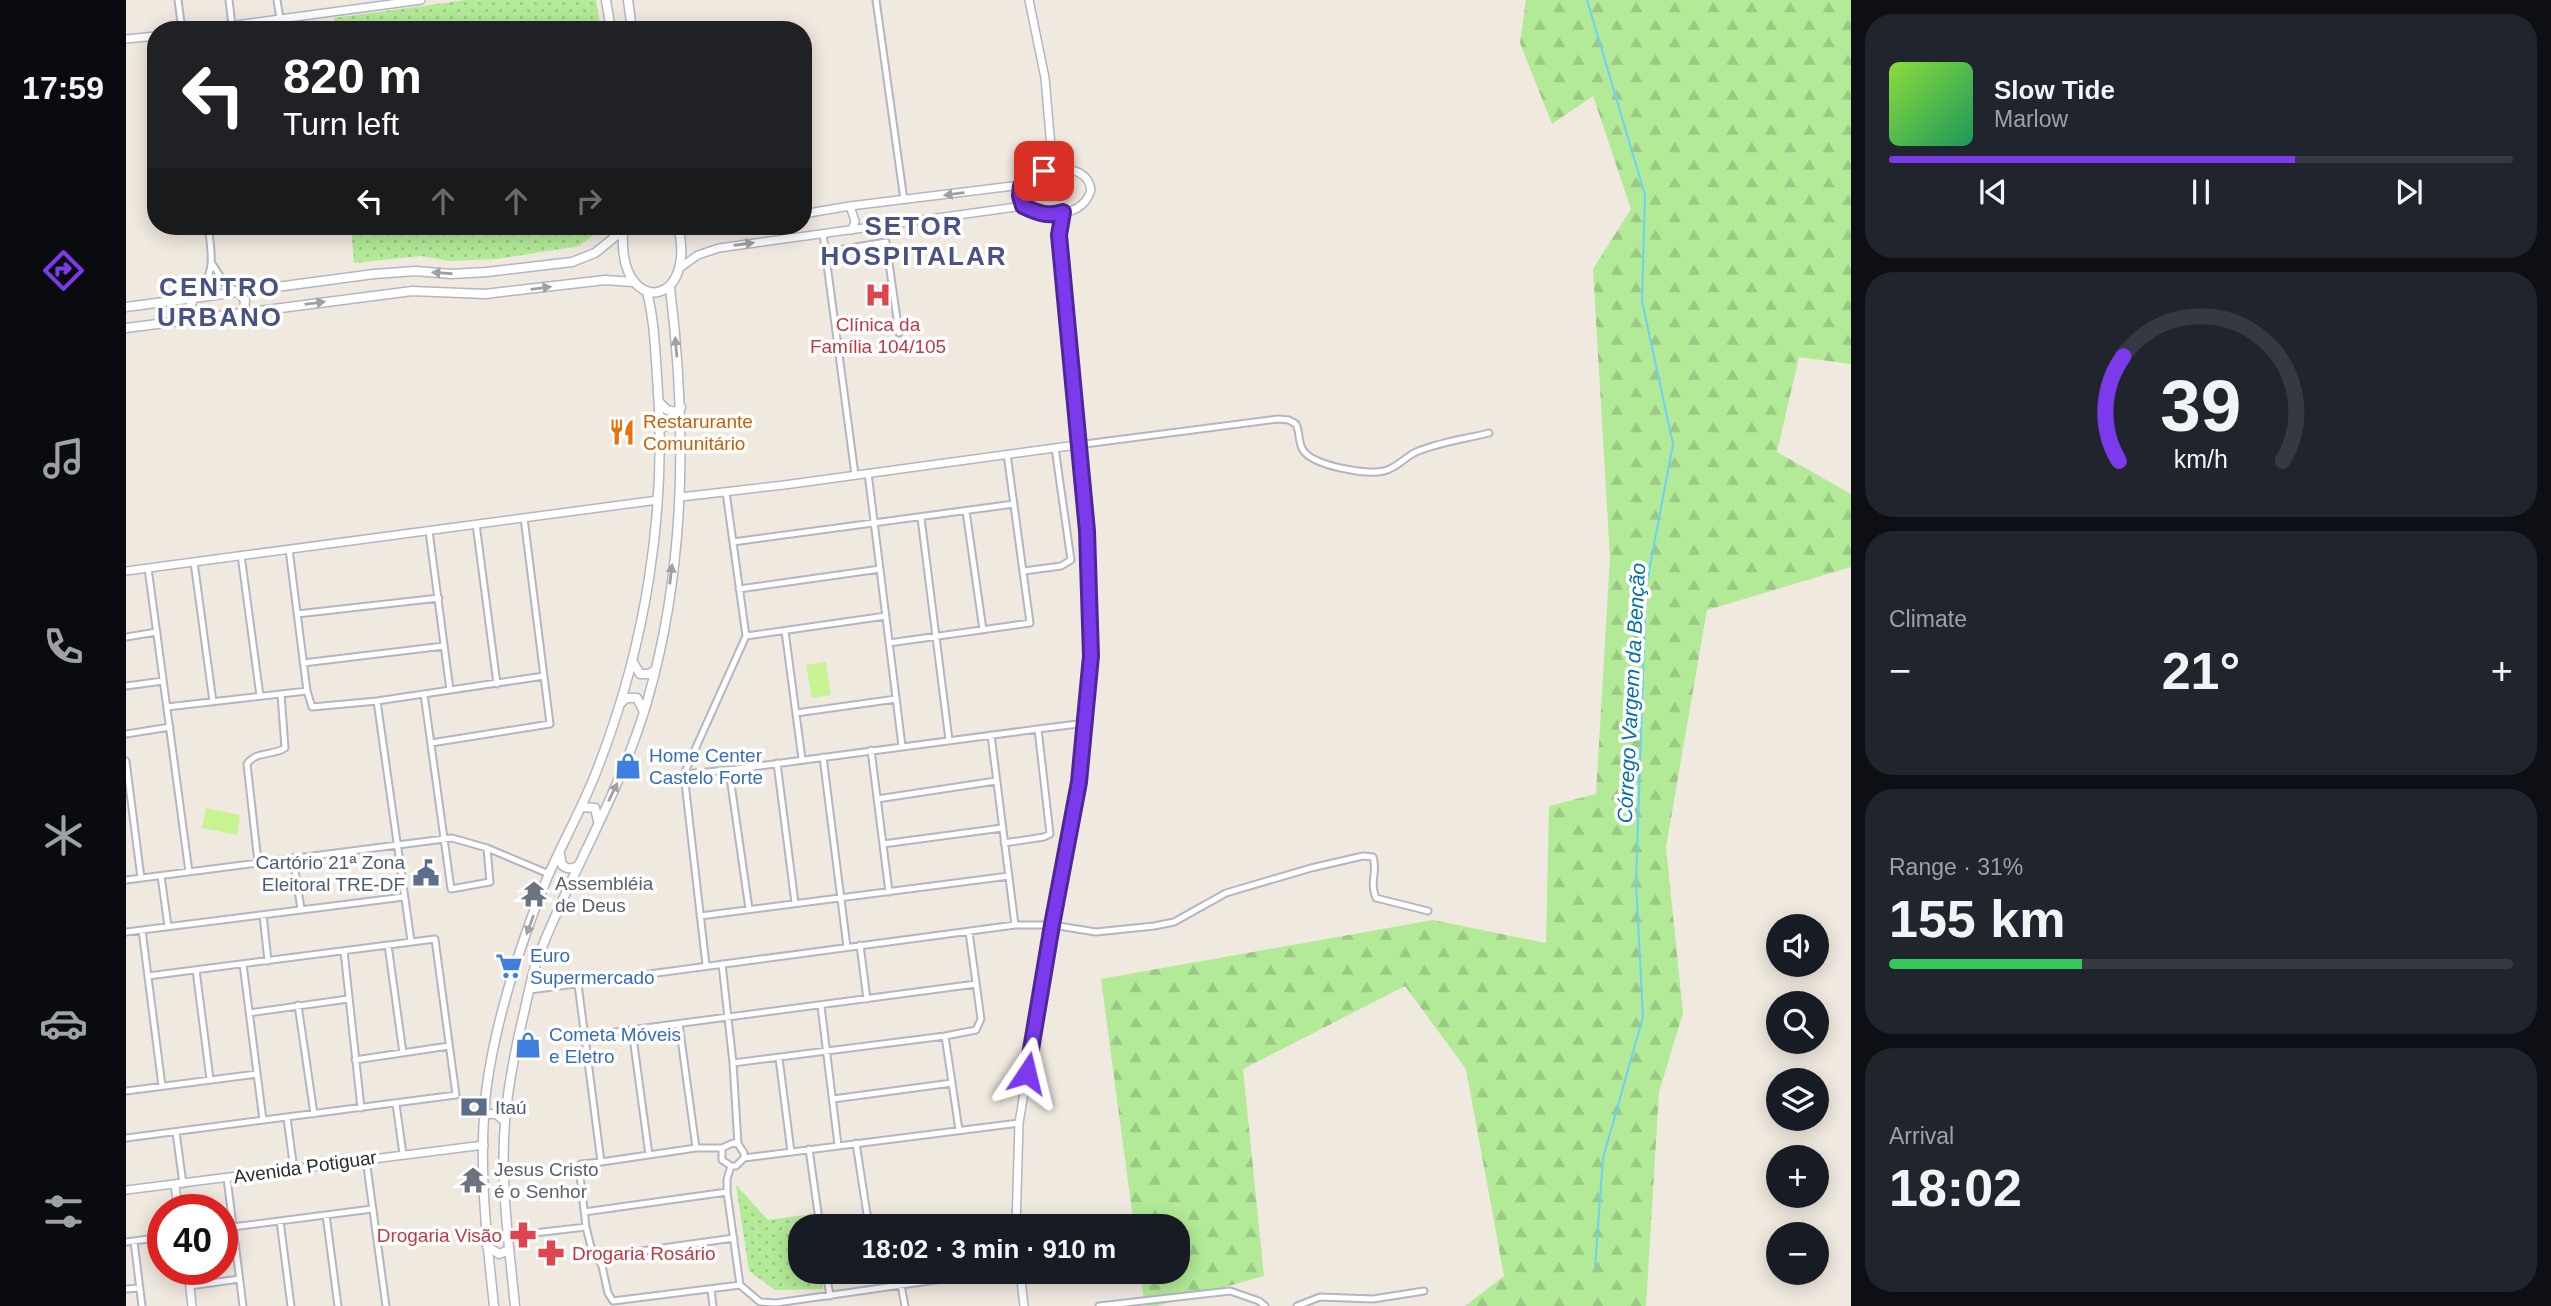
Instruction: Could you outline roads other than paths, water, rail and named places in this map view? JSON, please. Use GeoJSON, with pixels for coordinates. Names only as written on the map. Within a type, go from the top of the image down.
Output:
{"type":"FeatureCollection","features":[{"type":"Feature","properties":{"kind":"main road"},"geometry":{"type":"LineString","coordinates":[[606,0],[610,21]]}},
{"type":"Feature","properties":{"kind":"main road"},"geometry":{"type":"LineString","coordinates":[[628,0],[631,21]]}},
{"type":"Feature","properties":{"kind":"main road"},"geometry":{"type":"LineString","coordinates":[[126,307],[374,274],[416,271],[451,274],[487,272],[572,262],[595,253],[615,235]]}},
{"type":"Feature","properties":{"kind":"main road"},"geometry":{"type":"LineString","coordinates":[[623,235],[624,260],[634,282],[647,292],[657,293],[670,288]]}},
{"type":"Feature","properties":{"kind":"main road"},"geometry":{"type":"LineString","coordinates":[[515,1306],[508,1236],[505,1121],[514,1057],[538,958],[598,821],[624,769],[644,712],[669,596],[681,497],[681,407],[670,288],[681,267],[680,235]]}},
{"type":"Feature","properties":{"kind":"main road"},"geometry":{"type":"LineString","coordinates":[[126,328],[412,291],[485,294],[605,280],[634,282]]}},
{"type":"Feature","properties":{"kind":"main road"},"geometry":{"type":"LineString","coordinates":[[238,292],[245,300],[244,312]]}},
{"type":"Feature","properties":{"kind":"main road"},"geometry":{"type":"LineString","coordinates":[[494,1306],[484,1207],[484,1114],[495,1042],[509,987],[549,874],[582,807],[621,703],[643,617],[658,499],[660,430],[652,313],[647,292]]}},
{"type":"Feature","properties":{"kind":"main road"},"geometry":{"type":"LineString","coordinates":[[194,298],[190,308],[195,318]]}},
{"type":"Feature","properties":{"kind":"main road"},"geometry":{"type":"LineString","coordinates":[[659,402],[669,411],[675,412],[681,407]]}},
{"type":"Feature","properties":{"kind":"main road"},"geometry":{"type":"LineString","coordinates":[[660,430],[668,423],[681,427]]}},
{"type":"Feature","properties":{"kind":"main road"},"geometry":{"type":"LineString","coordinates":[[633,662],[640,674],[649,674],[655,670]]}},
{"type":"Feature","properties":{"kind":"main road"},"geometry":{"type":"LineString","coordinates":[[621,703],[626,698],[637,698],[644,712]]}},
{"type":"Feature","properties":{"kind":"main road"},"geometry":{"type":"LineString","coordinates":[[582,807],[595,808],[598,821]]}},
{"type":"Feature","properties":{"kind":"main road"},"geometry":{"type":"LineString","coordinates":[[560,854],[564,867],[571,869],[579,865]]}},
{"type":"Feature","properties":{"kind":"main road"},"geometry":{"type":"LineString","coordinates":[[484,1114],[496,1114],[505,1121]]}},
{"type":"Feature","properties":{"kind":"main road"},"geometry":{"type":"LineString","coordinates":[[487,1246],[499,1254],[509,1250]]}},
{"type":"Feature","properties":{"kind":"street"},"geometry":{"type":"LineString","coordinates":[[178,0],[181,21]]}},
{"type":"Feature","properties":{"kind":"street"},"geometry":{"type":"LineString","coordinates":[[229,0],[232,21]]}},
{"type":"Feature","properties":{"kind":"street"},"geometry":{"type":"LineString","coordinates":[[277,0],[280,19]]}},
{"type":"Feature","properties":{"kind":"street"},"geometry":{"type":"LineString","coordinates":[[264,21],[421,0]]}},
{"type":"Feature","properties":{"kind":"street"},"geometry":{"type":"LineString","coordinates":[[876,0],[904,200]]}},
{"type":"Feature","properties":{"kind":"street"},"geometry":{"type":"LineString","coordinates":[[1029,0],[1045,78],[1051,147],[1050,159],[1044,171]]}},
{"type":"Feature","properties":{"kind":"street"},"geometry":{"type":"LineString","coordinates":[[126,39],[147,37]]}},
{"type":"Feature","properties":{"kind":"street"},"geometry":{"type":"LineString","coordinates":[[1051,147],[1058,162],[1066,169]]}},
{"type":"Feature","properties":{"kind":"street"},"geometry":{"type":"LineString","coordinates":[[681,267],[698,255],[719,248],[790,238],[1023,206],[1052,215],[1083,203],[1091,190],[1086,177],[1078,171],[1053,167],[1035,174],[1021,186],[850,206],[812,213]]}},
{"type":"Feature","properties":{"kind":"street"},"geometry":{"type":"LineString","coordinates":[[1021,186],[1023,206]]}},
{"type":"Feature","properties":{"kind":"street"},"geometry":{"type":"LineString","coordinates":[[850,206],[855,221],[852,230]]}},
{"type":"Feature","properties":{"kind":"street"},"geometry":{"type":"LineString","coordinates":[[1059,235],[1063,212]]}},
{"type":"Feature","properties":{"kind":"street"},"geometry":{"type":"LineString","coordinates":[[1016,1214],[1019,1123],[1079,782],[1091,656],[1087,531],[1059,235],[1052,215]]}},
{"type":"Feature","properties":{"kind":"street"},"geometry":{"type":"LineString","coordinates":[[823,234],[855,475]]}},
{"type":"Feature","properties":{"kind":"street"},"geometry":{"type":"LineString","coordinates":[[209,235],[213,265],[225,284],[238,292]]}},
{"type":"Feature","properties":{"kind":"street"},"geometry":{"type":"LineString","coordinates":[[787,235],[790,238]]}},
{"type":"Feature","properties":{"kind":"street"},"geometry":{"type":"LineString","coordinates":[[826,252],[886,242],[899,333]]}},
{"type":"Feature","properties":{"kind":"street"},"geometry":{"type":"LineString","coordinates":[[194,298],[213,265]]}},
{"type":"Feature","properties":{"kind":"street"},"geometry":{"type":"LineString","coordinates":[[681,497],[1278,419],[1296,424],[1303,450],[1316,460],[1370,472],[1389,470],[1413,453],[1428,447],[1489,433]]}},
{"type":"Feature","properties":{"kind":"street"},"geometry":{"type":"LineString","coordinates":[[1024,571],[1061,565],[1071,560],[1055,448]]}},
{"type":"Feature","properties":{"kind":"street"},"geometry":{"type":"LineString","coordinates":[[889,643],[1029,624],[1007,454]]}},
{"type":"Feature","properties":{"kind":"street"},"geometry":{"type":"LineString","coordinates":[[868,473],[902,746]]}},
{"type":"Feature","properties":{"kind":"street"},"geometry":{"type":"LineString","coordinates":[[706,965],[684,774],[746,636],[726,492]]}},
{"type":"Feature","properties":{"kind":"street"},"geometry":{"type":"LineString","coordinates":[[126,571],[658,499]]}},
{"type":"Feature","properties":{"kind":"street"},"geometry":{"type":"LineString","coordinates":[[733,541],[1014,504]]}},
{"type":"Feature","properties":{"kind":"street"},"geometry":{"type":"LineString","coordinates":[[966,511],[983,630]]}},
{"type":"Feature","properties":{"kind":"street"},"geometry":{"type":"LineString","coordinates":[[431,743],[548,726],[550,721],[524,518]]}},
{"type":"Feature","properties":{"kind":"street"},"geometry":{"type":"LineString","coordinates":[[921,518],[949,740]]}},
{"type":"Feature","properties":{"kind":"street"},"geometry":{"type":"LineString","coordinates":[[477,524],[497,684]]}},
{"type":"Feature","properties":{"kind":"street"},"geometry":{"type":"LineString","coordinates":[[429,531],[450,690]]}},
{"type":"Feature","properties":{"kind":"street"},"geometry":{"type":"LineString","coordinates":[[289,549],[307,691],[311,705],[315,708],[544,676]]}},
{"type":"Feature","properties":{"kind":"street"},"geometry":{"type":"LineString","coordinates":[[241,555],[260,696]]}},
{"type":"Feature","properties":{"kind":"street"},"geometry":{"type":"LineString","coordinates":[[194,562],[213,702]]}},
{"type":"Feature","properties":{"kind":"street"},"geometry":{"type":"LineString","coordinates":[[148,568],[188,872]]}},
{"type":"Feature","properties":{"kind":"street"},"geometry":{"type":"LineString","coordinates":[[739,589],[880,569]]}},
{"type":"Feature","properties":{"kind":"street"},"geometry":{"type":"LineString","coordinates":[[297,614],[439,598]]}},
{"type":"Feature","properties":{"kind":"street"},"geometry":{"type":"LineString","coordinates":[[746,636],[886,616]]}},
{"type":"Feature","properties":{"kind":"street"},"geometry":{"type":"LineString","coordinates":[[785,631],[802,759]]}},
{"type":"Feature","properties":{"kind":"street"},"geometry":{"type":"LineString","coordinates":[[126,637],[157,632]]}},
{"type":"Feature","properties":{"kind":"street"},"geometry":{"type":"LineString","coordinates":[[303,663],[444,646]]}},
{"type":"Feature","properties":{"kind":"street"},"geometry":{"type":"LineString","coordinates":[[126,686],[163,681]]}},
{"type":"Feature","properties":{"kind":"street"},"geometry":{"type":"LineString","coordinates":[[167,707],[307,691]]}},
{"type":"Feature","properties":{"kind":"street"},"geometry":{"type":"LineString","coordinates":[[258,862],[247,764],[256,755],[285,748],[281,694]]}},
{"type":"Feature","properties":{"kind":"street"},"geometry":{"type":"LineString","coordinates":[[424,694],[451,889],[490,882],[487,848]]}},
{"type":"Feature","properties":{"kind":"street"},"geometry":{"type":"LineString","coordinates":[[796,713],[896,699]]}},
{"type":"Feature","properties":{"kind":"street"},"geometry":{"type":"LineString","coordinates":[[377,701],[411,941]]}},
{"type":"Feature","properties":{"kind":"street"},"geometry":{"type":"LineString","coordinates":[[684,774],[1086,723]]}},
{"type":"Feature","properties":{"kind":"street"},"geometry":{"type":"LineString","coordinates":[[126,734],[170,727]]}},
{"type":"Feature","properties":{"kind":"street"},"geometry":{"type":"LineString","coordinates":[[1004,843],[1050,834],[1038,729]]}},
{"type":"Feature","properties":{"kind":"street"},"geometry":{"type":"LineString","coordinates":[[991,735],[1015,925]]}},
{"type":"Feature","properties":{"kind":"street"},"geometry":{"type":"LineString","coordinates":[[871,750],[889,892]]}},
{"type":"Feature","properties":{"kind":"street"},"geometry":{"type":"LineString","coordinates":[[823,757],[847,947]]}},
{"type":"Feature","properties":{"kind":"street"},"geometry":{"type":"LineString","coordinates":[[126,761],[141,878]]}},
{"type":"Feature","properties":{"kind":"street"},"geometry":{"type":"LineString","coordinates":[[777,763],[795,903]]}},
{"type":"Feature","properties":{"kind":"street"},"geometry":{"type":"LineString","coordinates":[[729,770],[749,909]]}},
{"type":"Feature","properties":{"kind":"street"},"geometry":{"type":"LineString","coordinates":[[877,799],[996,781]]}},
{"type":"Feature","properties":{"kind":"street"},"geometry":{"type":"LineString","coordinates":[[883,844],[1002,828]]}},
{"type":"Feature","properties":{"kind":"street"},"geometry":{"type":"LineString","coordinates":[[126,880],[444,838],[457,838],[487,848],[549,874]]}},
{"type":"Feature","properties":{"kind":"street"},"geometry":{"type":"LineString","coordinates":[[530,990],[1015,925],[1052,925],[1096,932],[1154,926],[1174,922],[1226,893],[1363,856],[1373,858],[1375,863],[1371,887],[1376,898],[1428,911]]}},
{"type":"Feature","properties":{"kind":"street"},"geometry":{"type":"LineString","coordinates":[[293,858],[301,909]]}},
{"type":"Feature","properties":{"kind":"street"},"geometry":{"type":"LineString","coordinates":[[161,876],[168,926]]}},
{"type":"Feature","properties":{"kind":"street"},"geometry":{"type":"LineString","coordinates":[[701,916],[1009,876]]}},
{"type":"Feature","properties":{"kind":"street"},"geometry":{"type":"LineString","coordinates":[[126,932],[404,897]]}},
{"type":"Feature","properties":{"kind":"street"},"geometry":{"type":"LineString","coordinates":[[262,915],[268,961]]}},
{"type":"Feature","properties":{"kind":"street"},"geometry":{"type":"LineString","coordinates":[[142,930],[162,1086]]}},
{"type":"Feature","properties":{"kind":"street"},"geometry":{"type":"LineString","coordinates":[[733,1063],[973,1031],[979,1027],[981,1019],[969,932]]}},
{"type":"Feature","properties":{"kind":"street"},"geometry":{"type":"LineString","coordinates":[[126,1138],[456,1095],[435,939],[148,976]]}},
{"type":"Feature","properties":{"kind":"street"},"geometry":{"type":"LineString","coordinates":[[388,945],[403,1053]]}},
{"type":"Feature","properties":{"kind":"street"},"geometry":{"type":"LineString","coordinates":[[860,945],[867,999]]}},
{"type":"Feature","properties":{"kind":"street"},"geometry":{"type":"LineString","coordinates":[[344,951],[361,1108]]}},
{"type":"Feature","properties":{"kind":"street"},"geometry":{"type":"LineString","coordinates":[[243,964],[263,1121]]}},
{"type":"Feature","properties":{"kind":"street"},"geometry":{"type":"LineString","coordinates":[[722,964],[733,1063],[738,1144],[742,1148],[744,1158]]}},
{"type":"Feature","properties":{"kind":"street"},"geometry":{"type":"LineString","coordinates":[[196,970],[210,1079]]}},
{"type":"Feature","properties":{"kind":"street"},"geometry":{"type":"LineString","coordinates":[[578,984],[601,1162]]}},
{"type":"Feature","properties":{"kind":"street"},"geometry":{"type":"LineString","coordinates":[[584,1036],[976,984]]}},
{"type":"Feature","properties":{"kind":"street"},"geometry":{"type":"LineString","coordinates":[[249,1013],[348,999]]}},
{"type":"Feature","properties":{"kind":"street"},"geometry":{"type":"LineString","coordinates":[[298,1005],[314,1114]]}},
{"type":"Feature","properties":{"kind":"street"},"geometry":{"type":"LineString","coordinates":[[821,1006],[838,1145]]}},
{"type":"Feature","properties":{"kind":"street"},"geometry":{"type":"LineString","coordinates":[[679,1024],[696,1148]]}},
{"type":"Feature","properties":{"kind":"street"},"geometry":{"type":"LineString","coordinates":[[632,1030],[649,1155]]}},
{"type":"Feature","properties":{"kind":"street"},"geometry":{"type":"LineString","coordinates":[[945,1036],[959,1130]]}},
{"type":"Feature","properties":{"kind":"street"},"geometry":{"type":"LineString","coordinates":[[355,1060],[449,1046]]}},
{"type":"Feature","properties":{"kind":"street"},"geometry":{"type":"LineString","coordinates":[[779,1058],[791,1152]]}},
{"type":"Feature","properties":{"kind":"street"},"geometry":{"type":"LineString","coordinates":[[126,1091],[257,1073]]}},
{"type":"Feature","properties":{"kind":"street"},"geometry":{"type":"LineString","coordinates":[[833,1099],[952,1083]]}},
{"type":"Feature","properties":{"kind":"street"},"geometry":{"type":"LineString","coordinates":[[396,1104],[403,1154]]}},
{"type":"Feature","properties":{"kind":"street"},"geometry":{"type":"LineString","coordinates":[[287,1118],[294,1170]]}},
{"type":"Feature","properties":{"kind":"street"},"geometry":{"type":"LineString","coordinates":[[722,1148],[722,1160],[736,1166],[744,1158],[1019,1123]]}},
{"type":"Feature","properties":{"kind":"street"},"geometry":{"type":"LineString","coordinates":[[176,1132],[179,1194]]}},
{"type":"Feature","properties":{"kind":"street"},"geometry":{"type":"LineString","coordinates":[[856,1143],[867,1214]]}},
{"type":"Feature","properties":{"kind":"street"},"geometry":{"type":"LineString","coordinates":[[734,1238],[598,1257],[593,1254],[586,1227],[579,1167],[581,1164],[738,1144]]}},
{"type":"Feature","properties":{"kind":"street","name":"Avenida Potiguar"},"geometry":{"type":"LineString","coordinates":[[126,1190],[484,1145]]}},
{"type":"Feature","properties":{"kind":"street"},"geometry":{"type":"LineString","coordinates":[[809,1149],[818,1214]]}},
{"type":"Feature","properties":{"kind":"street"},"geometry":{"type":"LineString","coordinates":[[366,1159],[386,1306]]}},
{"type":"Feature","properties":{"kind":"street"},"geometry":{"type":"LineString","coordinates":[[731,1166],[727,1192],[740,1285],[760,1304],[908,1284]]}},
{"type":"Feature","properties":{"kind":"street"},"geometry":{"type":"LineString","coordinates":[[227,1178],[229,1194]]}},
{"type":"Feature","properties":{"kind":"street"},"geometry":{"type":"LineString","coordinates":[[584,1212],[727,1192]]}},
{"type":"Feature","properties":{"kind":"street"},"geometry":{"type":"LineString","coordinates":[[238,1226],[372,1209]]}},
{"type":"Feature","properties":{"kind":"street"},"geometry":{"type":"LineString","coordinates":[[326,1215],[338,1306]]}},
{"type":"Feature","properties":{"kind":"street"},"geometry":{"type":"LineString","coordinates":[[280,1221],[291,1306]]}},
{"type":"Feature","properties":{"kind":"street"},"geometry":{"type":"LineString","coordinates":[[508,1236],[586,1227]]}},
{"type":"Feature","properties":{"kind":"street"},"geometry":{"type":"LineString","coordinates":[[126,1242],[147,1239]]}},
{"type":"Feature","properties":{"kind":"street"},"geometry":{"type":"LineString","coordinates":[[134,1241],[142,1306]]}},
{"type":"Feature","properties":{"kind":"street"},"geometry":{"type":"LineString","coordinates":[[598,1257],[610,1298],[618,1304],[740,1285]]}},
{"type":"Feature","properties":{"kind":"street"},"geometry":{"type":"LineString","coordinates":[[238,1272],[243,1306]]}},
{"type":"Feature","properties":{"kind":"street"},"geometry":{"type":"LineString","coordinates":[[192,1306],[190,1286],[239,1279]]}},
{"type":"Feature","properties":{"kind":"street"},"geometry":{"type":"LineString","coordinates":[[828,1284],[830,1296]]}},
{"type":"Feature","properties":{"kind":"street"},"geometry":{"type":"LineString","coordinates":[[1021,1284],[1024,1306]]}},
{"type":"Feature","properties":{"kind":"street"},"geometry":{"type":"LineString","coordinates":[[901,1285],[905,1306]]}},
{"type":"Feature","properties":{"kind":"street"},"geometry":{"type":"LineString","coordinates":[[126,1289],[139,1287]]}},
{"type":"Feature","properties":{"kind":"street"},"geometry":{"type":"LineString","coordinates":[[711,1290],[713,1306]]}},
{"type":"Feature","properties":{"kind":"street"},"geometry":{"type":"LineString","coordinates":[[1099,1306],[1230,1291],[1259,1301],[1265,1306]]}},
{"type":"Feature","properties":{"kind":"street"},"geometry":{"type":"LineString","coordinates":[[1297,1306],[1320,1297],[1373,1299],[1424,1291]]}},
{"type":"Feature","properties":{"kind":"street"},"geometry":{"type":"LineString","coordinates":[[665,1296],[666,1306]]}},
{"type":"Feature","properties":{"kind":"waterway","name":"Córrego Vargem da Benção"},"geometry":{"type":"LineString","coordinates":[[1587,0],[1645,195],[1642,301],[1673,444],[1646,587],[1636,883],[1643,1017],[1603,1158],[1595,1268]]}},
{"type":"Feature","properties":{"kind":"place","name":"Clínica da Família 104/105"},"geometry":{"type":"Point","coordinates":[878,295]}},
{"type":"Feature","properties":{"kind":"place","name":"Restarurante Comunitário"},"geometry":{"type":"Point","coordinates":[622,432]}},
{"type":"Feature","properties":{"kind":"place","name":"Home Center Castelo Forte"},"geometry":{"type":"Point","coordinates":[628,766]}},
{"type":"Feature","properties":{"kind":"place","name":"Cartório 21ª Zona Eleitoral TRE-DF"},"geometry":{"type":"Point","coordinates":[426,873]}},
{"type":"Feature","properties":{"kind":"place","name":"Assembléia de Deus"},"geometry":{"type":"Point","coordinates":[534,894]}},
{"type":"Feature","properties":{"kind":"place","name":"Euro Supermercado"},"geometry":{"type":"Point","coordinates":[509,966]}},
{"type":"Feature","properties":{"kind":"place","name":"Cometa Móveis e Eletro"},"geometry":{"type":"Point","coordinates":[528,1045]}},
{"type":"Feature","properties":{"kind":"place","name":"Itaú"},"geometry":{"type":"Point","coordinates":[474,1107]}},
{"type":"Feature","properties":{"kind":"place","name":"Jesus Cristo é o Senhor"},"geometry":{"type":"Point","coordinates":[473,1180]}},
{"type":"Feature","properties":{"kind":"place","name":"Drogaria Visão"},"geometry":{"type":"Point","coordinates":[523,1235]}},
{"type":"Feature","properties":{"kind":"place","name":"Drogaria Rosário"},"geometry":{"type":"Point","coordinates":[551,1253]}},
{"type":"Feature","properties":{"kind":"district","name":"SETOR HOSPITALAR"},"geometry":{"type":"Point","coordinates":[914,241]}},
{"type":"Feature","properties":{"kind":"district","name":"CENTRO URBANO"},"geometry":{"type":"Point","coordinates":[220,302]}}]}
